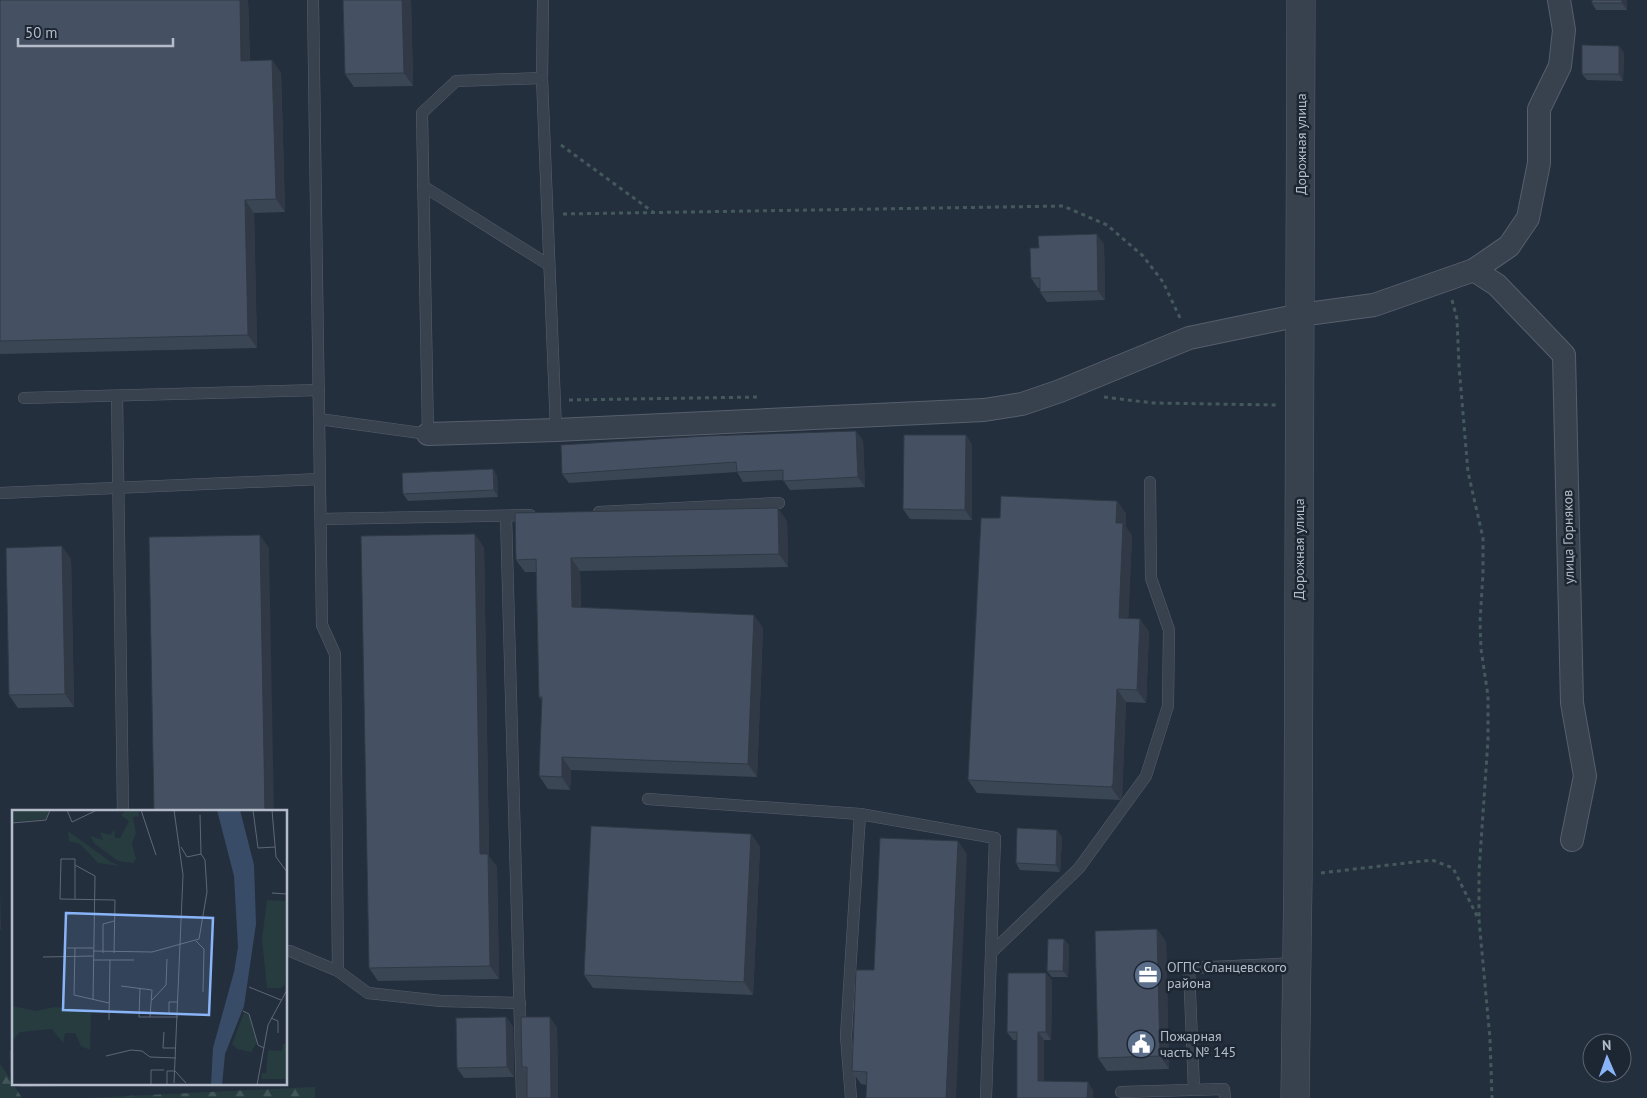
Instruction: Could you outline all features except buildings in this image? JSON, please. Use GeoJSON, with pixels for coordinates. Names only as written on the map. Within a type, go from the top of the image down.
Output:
{"type":"FeatureCollection","features":[{"type":"Feature","properties":{"kind":"street","name":"Дорожная улица"},"geometry":{"type":"LineString","coordinates":[[1295,1098],[1298,876],[1301,0]]}},
{"type":"Feature","properties":{"kind":"street"},"geometry":{"type":"LineString","coordinates":[[428,434],[556,430],[984,410],[1022,404],[1060,391],[1189,338],[1300,315],[1374,306],[1474,270],[1508,246],[1528,218],[1539,163],[1539,109],[1560,66],[1564,30],[1559,0]]}},
{"type":"Feature","properties":{"kind":"street","name":"улица Горняков"},"geometry":{"type":"LineString","coordinates":[[1474,270],[1497,285],[1564,355],[1572,703],[1585,776],[1572,840]]}},
{"type":"Feature","properties":{"kind":"lane"},"geometry":{"type":"LineString","coordinates":[[313,0],[322,625],[335,654],[338,971]]}},
{"type":"Feature","properties":{"kind":"lane"},"geometry":{"type":"LineString","coordinates":[[543,0],[542,78],[556,430]]}},
{"type":"Feature","properties":{"kind":"lane"},"geometry":{"type":"LineString","coordinates":[[319,419],[428,434],[422,113],[456,81],[542,78]]}},
{"type":"Feature","properties":{"kind":"lane"},"geometry":{"type":"LineString","coordinates":[[423,186],[549,265]]}},
{"type":"Feature","properties":{"kind":"lane"},"geometry":{"type":"LineString","coordinates":[[24,398],[319,390]]}},
{"type":"Feature","properties":{"kind":"lane"},"geometry":{"type":"LineString","coordinates":[[117,396],[123,810]]}},
{"type":"Feature","properties":{"kind":"lane"},"geometry":{"type":"LineString","coordinates":[[0,493],[320,479]]}},
{"type":"Feature","properties":{"kind":"lane"},"geometry":{"type":"LineString","coordinates":[[991,953],[1079,868],[1146,776],[1168,706],[1169,639],[1169,630],[1151,578],[1150,482]]}},
{"type":"Feature","properties":{"kind":"lane"},"geometry":{"type":"LineString","coordinates":[[584,512],[780,503]]}},
{"type":"Feature","properties":{"kind":"lane"},"geometry":{"type":"LineString","coordinates":[[321,519],[545,514]]}},
{"type":"Feature","properties":{"kind":"lane"},"geometry":{"type":"LineString","coordinates":[[506,516],[522,1098]]}},
{"type":"Feature","properties":{"kind":"lane"},"geometry":{"type":"LineString","coordinates":[[648,799],[860,814],[995,838],[986,1098]]}},
{"type":"Feature","properties":{"kind":"lane"},"geometry":{"type":"LineString","coordinates":[[851,1098],[846,1036],[860,814]]}},
{"type":"Feature","properties":{"kind":"lane"},"geometry":{"type":"LineString","coordinates":[[288,952],[338,971],[368,993],[440,1001],[520,1003]]}},
{"type":"Feature","properties":{"kind":"lane"},"geometry":{"type":"LineString","coordinates":[[1194,1090],[1189,968],[1297,963]]}},
{"type":"Feature","properties":{"kind":"lane"},"geometry":{"type":"LineString","coordinates":[[1121,1092],[1224,1089],[1224,1098]]}},
{"type":"Feature","properties":{"kind":"path"},"geometry":{"type":"LineString","coordinates":[[544,133],[653,212]]}},
{"type":"Feature","properties":{"kind":"path"},"geometry":{"type":"LineString","coordinates":[[547,214],[1063,206],[1107,224],[1143,256],[1162,282],[1189,338]]}},
{"type":"Feature","properties":{"kind":"path"},"geometry":{"type":"LineString","coordinates":[[1446,280],[1457,319],[1458,366],[1468,472],[1483,538],[1484,573],[1480,622],[1481,649],[1488,696],[1488,740],[1479,872],[1479,920],[1490,1039],[1492,1098]]}},
{"type":"Feature","properties":{"kind":"path"},"geometry":{"type":"LineString","coordinates":[[1298,876],[1432,860],[1453,868],[1479,920]]}},
{"type":"Feature","properties":{"kind":"green space"},"geometry":{"type":"Polygon","coordinates":[[[1,1065],[12,1082],[12,1086],[14,1086],[22,1098],[0,1098],[1,1065]]]}},
{"type":"Feature","properties":{"kind":"green space"},"geometry":{"type":"Polygon","coordinates":[[[315,1087],[315,1098],[87,1098],[315,1087]]]}},
{"type":"Feature","properties":{"kind":"place","name":"ОГПС Сланцевского района"},"geometry":{"type":"Point","coordinates":[1148,975]}},
{"type":"Feature","properties":{"kind":"place","name":"Пожарная часть № 145"},"geometry":{"type":"Point","coordinates":[1141,1044]}}]}
